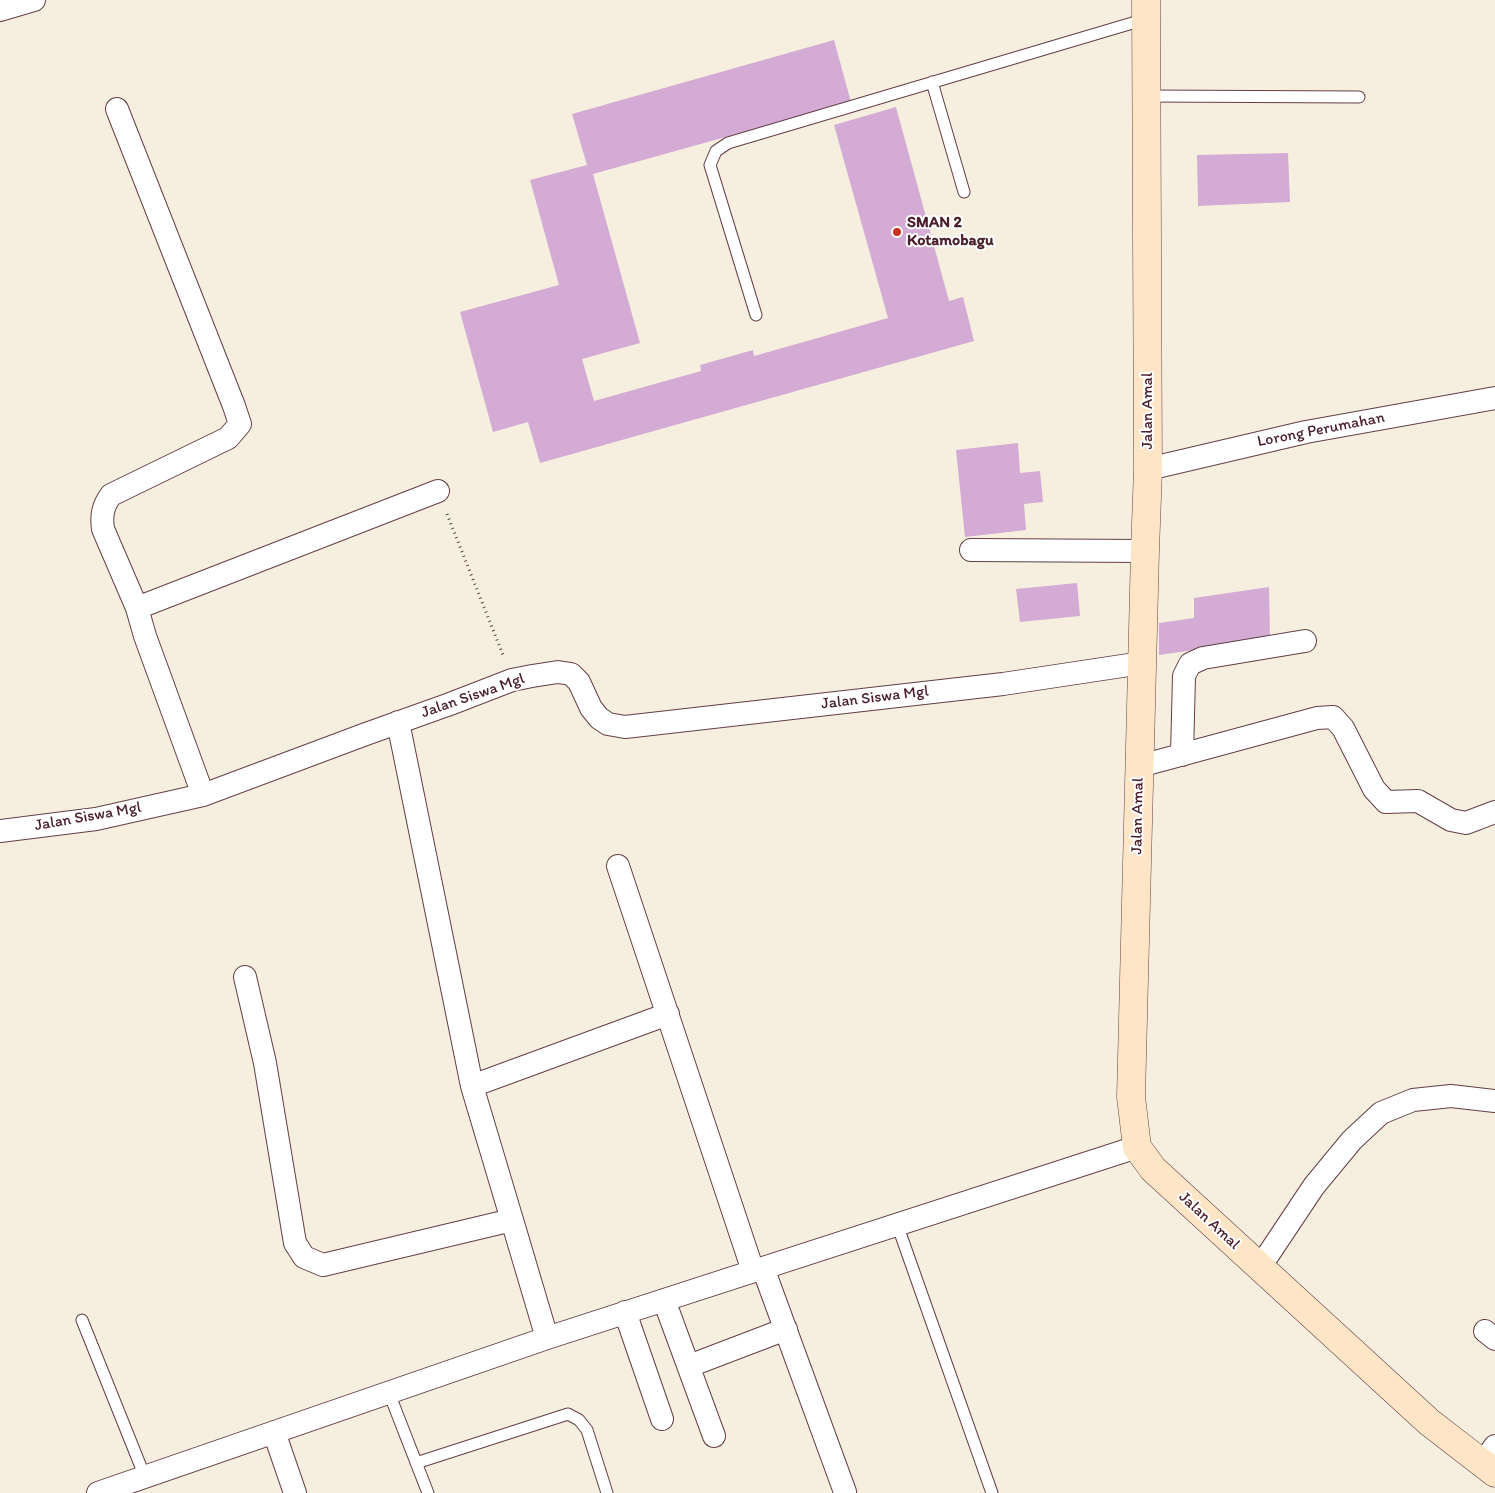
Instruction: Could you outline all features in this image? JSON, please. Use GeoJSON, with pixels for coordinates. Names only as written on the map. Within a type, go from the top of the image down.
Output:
{"type":"FeatureCollection","features":[{"type":"Feature","properties":{"kind":"street"},"geometry":{"type":"LineString","coordinates":[[0,10],[34,0]]}},
{"type":"Feature","properties":{"kind":"street","name":"Jalan Amal"},"geometry":{"type":"LineString","coordinates":[[1146,9],[1148,469],[1131,1097],[1137,1147],[1153,1169],[1420,1414],[1491,1461]]}},
{"type":"Feature","properties":{"kind":"street"},"geometry":{"type":"LineString","coordinates":[[117,109],[240,424],[228,438],[111,495],[104,505],[101,518],[103,529],[137,608],[203,795]]}},
{"type":"Feature","properties":{"kind":"street","name":"Lorong Perumahan"},"geometry":{"type":"LineString","coordinates":[[1148,469],[1306,432],[1495,398]]}},
{"type":"Feature","properties":{"kind":"street"},"geometry":{"type":"LineString","coordinates":[[137,608],[438,491]]}},
{"type":"Feature","properties":{"kind":"street"},"geometry":{"type":"LineString","coordinates":[[971,550],[1145,551]]}},
{"type":"Feature","properties":{"kind":"street"},"geometry":{"type":"LineString","coordinates":[[1182,755],[1184,676],[1190,664],[1203,658],[1305,641]]}},
{"type":"Feature","properties":{"kind":"street","name":"Jalan Siswa Mgl"},"geometry":{"type":"LineString","coordinates":[[0,831],[96,819],[203,795],[512,680],[558,672],[571,674],[579,682],[591,708],[599,718],[608,724],[625,727],[1003,684],[1142,663]]}},
{"type":"Feature","properties":{"kind":"street"},"geometry":{"type":"LineString","coordinates":[[1140,766],[1317,718],[1333,717],[1343,728],[1374,789],[1386,802],[1418,801],[1451,820],[1466,823],[1495,812]]}},
{"type":"Feature","properties":{"kind":"street"},"geometry":{"type":"LineString","coordinates":[[398,722],[472,1086],[547,1338]]}},
{"type":"Feature","properties":{"kind":"street"},"geometry":{"type":"LineString","coordinates":[[618,866],[758,1269],[786,1329],[845,1492]]}},
{"type":"Feature","properties":{"kind":"street"},"geometry":{"type":"LineString","coordinates":[[244,977],[265,1063],[295,1243],[304,1257],[323,1265],[512,1220]]}},
{"type":"Feature","properties":{"kind":"street"},"geometry":{"type":"LineString","coordinates":[[472,1086],[668,1014]]}},
{"type":"Feature","properties":{"kind":"street"},"geometry":{"type":"LineString","coordinates":[[1260,1267],[1314,1186],[1352,1140],[1381,1114],[1413,1100],[1451,1096],[1495,1101]]}},
{"type":"Feature","properties":{"kind":"street"},"geometry":{"type":"LineString","coordinates":[[98,1493],[148,1485],[274,1432],[547,1338],[1137,1147]]}},
{"type":"Feature","properties":{"kind":"street"},"geometry":{"type":"LineString","coordinates":[[664,1300],[714,1436]]}},
{"type":"Feature","properties":{"kind":"street"},"geometry":{"type":"LineString","coordinates":[[624,1312],[662,1419]]}},
{"type":"Feature","properties":{"kind":"street"},"geometry":{"type":"LineString","coordinates":[[689,1366],[786,1329]]}},
{"type":"Feature","properties":{"kind":"street"},"geometry":{"type":"LineString","coordinates":[[274,1432],[295,1493]]}},
{"type":"Feature","properties":{"kind":"lane"},"geometry":{"type":"LineString","coordinates":[[756,315],[710,165],[716,151],[728,143],[932,82],[1146,9]]}},
{"type":"Feature","properties":{"kind":"lane"},"geometry":{"type":"LineString","coordinates":[[932,82],[964,192]]}},
{"type":"Feature","properties":{"kind":"lane"},"geometry":{"type":"LineString","coordinates":[[1147,96],[1359,97]]}},
{"type":"Feature","properties":{"kind":"lane"},"geometry":{"type":"LineString","coordinates":[[897,1224],[992,1493]]}},
{"type":"Feature","properties":{"kind":"lane"},"geometry":{"type":"LineString","coordinates":[[82,1320],[148,1485]]}},
{"type":"Feature","properties":{"kind":"lane"},"geometry":{"type":"LineString","coordinates":[[389,1393],[428,1493]]}},
{"type":"Feature","properties":{"kind":"lane"},"geometry":{"type":"LineString","coordinates":[[416,1463],[568,1414],[579,1420],[587,1430],[607,1493]]}},
{"type":"Feature","properties":{"kind":"path"},"geometry":{"type":"LineString","coordinates":[[438,491],[512,680]]}},
{"type":"Feature","properties":{"kind":"building","name":"SMAN 2 Kotamobagu"},"geometry":{"type":"Polygon","coordinates":[[[834,40],[851,102],[593,174],[640,343],[582,359],[594,401],[701,371],[700,365],[753,350],[754,356],[888,318],[834,125],[896,107],[949,301],[963,297],[974,341],[540,463],[528,422],[493,432],[460,312],[559,285],[530,180],[587,165],[572,114],[834,40]]]}},
{"type":"Feature","properties":{"kind":"building"},"geometry":{"type":"Polygon","coordinates":[[[1288,153],[1290,202],[1198,206],[1197,155],[1288,153]]]}},
{"type":"Feature","properties":{"kind":"building"},"geometry":{"type":"Polygon","coordinates":[[[1018,443],[1020,473],[1040,471],[1043,502],[1024,504],[1026,530],[965,537],[956,450],[1018,443]]]}},
{"type":"Feature","properties":{"kind":"building"},"geometry":{"type":"Polygon","coordinates":[[[1077,583],[1080,616],[1020,622],[1016,589],[1077,583]]]}},
{"type":"Feature","properties":{"kind":"building"},"geometry":{"type":"Polygon","coordinates":[[[1269,587],[1270,639],[1159,655],[1159,623],[1194,618],[1194,598],[1269,587]]]}},
{"type":"Feature","properties":{"kind":"place","name":"SMAN 2 Kotamobagu"},"geometry":{"type":"Point","coordinates":[897,232]}}]}
